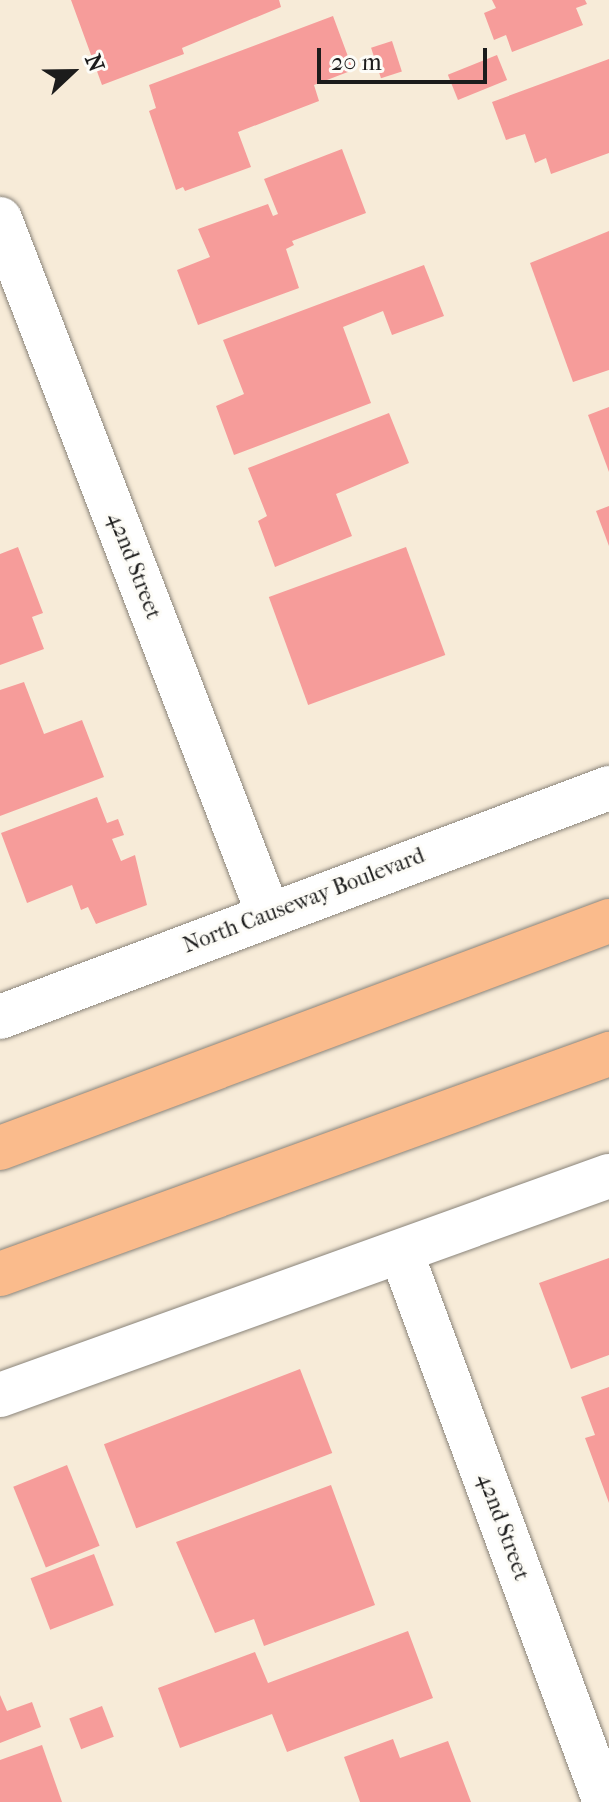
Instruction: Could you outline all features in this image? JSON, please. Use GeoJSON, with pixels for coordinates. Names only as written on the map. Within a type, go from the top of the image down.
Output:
{"type":"FeatureCollection","features":[{"type":"Feature","properties":{"kind":"highway"},"geometry":{"type":"LineString","coordinates":[[0,1148],[609,921]]}},
{"type":"Feature","properties":{"kind":"highway"},"geometry":{"type":"LineString","coordinates":[[0,1274],[609,1054]]}},
{"type":"Feature","properties":{"kind":"street","name":"42nd Street"},"geometry":{"type":"LineString","coordinates":[[0,219],[268,913]]}},
{"type":"Feature","properties":{"kind":"street","name":"North Causeway Boulevard"},"geometry":{"type":"LineString","coordinates":[[0,1017],[268,913],[609,788]]}},
{"type":"Feature","properties":{"kind":"street"},"geometry":{"type":"LineString","coordinates":[[0,1395],[609,1176]]}},
{"type":"Feature","properties":{"kind":"street","name":"42nd Street"},"geometry":{"type":"LineString","coordinates":[[401,1252],[605,1802]]}},
{"type":"Feature","properties":{"kind":"building"},"geometry":{"type":"Polygon","coordinates":[[[71,0],[279,0],[281,7],[182,48],[184,54],[102,85],[71,0]]]}},
{"type":"Feature","properties":{"kind":"building"},"geometry":{"type":"Polygon","coordinates":[[[492,0],[585,0],[587,4],[576,8],[583,25],[512,52],[506,35],[494,40],[484,13],[496,8],[492,0]]]}},
{"type":"Feature","properties":{"kind":"building"},"geometry":{"type":"Polygon","coordinates":[[[333,16],[353,70],[314,85],[319,101],[238,132],[251,167],[185,191],[183,187],[176,190],[149,111],[156,108],[149,85],[333,16]]]}},
{"type":"Feature","properties":{"kind":"building"},"geometry":{"type":"Polygon","coordinates":[[[392,41],[402,71],[381,78],[371,48],[392,41]]]}},
{"type":"Feature","properties":{"kind":"building"},"geometry":{"type":"Polygon","coordinates":[[[497,55],[507,80],[458,100],[448,75],[497,55]]]}},
{"type":"Feature","properties":{"kind":"building"},"geometry":{"type":"Polygon","coordinates":[[[609,59],[609,153],[551,174],[546,158],[535,163],[525,134],[506,140],[492,102],[609,59]]]}},
{"type":"Feature","properties":{"kind":"building"},"geometry":{"type":"Polygon","coordinates":[[[342,149],[366,213],[292,241],[294,245],[286,249],[299,288],[198,325],[177,270],[210,257],[198,229],[268,204],[273,216],[278,214],[264,179],[342,149]]]}},
{"type":"Feature","properties":{"kind":"building"},"geometry":{"type":"Polygon","coordinates":[[[609,231],[609,370],[573,382],[530,263],[609,231]]]}},
{"type":"Feature","properties":{"kind":"building"},"geometry":{"type":"Polygon","coordinates":[[[424,265],[444,316],[392,335],[383,311],[343,327],[371,403],[234,455],[216,406],[244,394],[223,340],[424,265]]]}},
{"type":"Feature","properties":{"kind":"building"},"geometry":{"type":"Polygon","coordinates":[[[609,407],[609,472],[588,415],[609,407]]]}},
{"type":"Feature","properties":{"kind":"building"},"geometry":{"type":"Polygon","coordinates":[[[389,413],[409,463],[336,494],[352,536],[275,567],[258,521],[267,516],[248,468],[389,413]]]}},
{"type":"Feature","properties":{"kind":"building"},"geometry":{"type":"Polygon","coordinates":[[[609,506],[609,546],[596,511],[609,506]]]}},
{"type":"Feature","properties":{"kind":"building"},"geometry":{"type":"Polygon","coordinates":[[[18,547],[43,613],[32,617],[44,649],[0,665],[0,554],[18,547]]]}},
{"type":"Feature","properties":{"kind":"building"},"geometry":{"type":"Polygon","coordinates":[[[406,547],[445,655],[308,705],[269,597],[406,547]]]}},
{"type":"Feature","properties":{"kind":"building"},"geometry":{"type":"Polygon","coordinates":[[[24,682],[44,734],[82,720],[104,777],[0,816],[0,690],[24,682]]]}},
{"type":"Feature","properties":{"kind":"building"},"geometry":{"type":"Polygon","coordinates":[[[97,797],[107,823],[118,819],[124,835],[112,839],[121,861],[135,855],[147,905],[96,924],[88,907],[81,910],[72,885],[27,903],[1,833],[97,797]]]}},
{"type":"Feature","properties":{"kind":"building"},"geometry":{"type":"Polygon","coordinates":[[[609,1258],[609,1355],[571,1369],[539,1283],[609,1258]]]}},
{"type":"Feature","properties":{"kind":"building"},"geometry":{"type":"Polygon","coordinates":[[[300,1369],[332,1453],[136,1528],[104,1444],[300,1369]]]}},
{"type":"Feature","properties":{"kind":"building"},"geometry":{"type":"Polygon","coordinates":[[[609,1387],[609,1503],[585,1438],[595,1435],[581,1397],[609,1387]]]}},
{"type":"Feature","properties":{"kind":"building"},"geometry":{"type":"Polygon","coordinates":[[[67,1465],[100,1546],[46,1567],[13,1487],[67,1465]]]}},
{"type":"Feature","properties":{"kind":"building"},"geometry":{"type":"Polygon","coordinates":[[[331,1485],[375,1605],[264,1646],[254,1619],[215,1633],[176,1542],[331,1485]]]}},
{"type":"Feature","properties":{"kind":"building"},"geometry":{"type":"Polygon","coordinates":[[[94,1554],[114,1605],[50,1630],[31,1578],[94,1554]]]}},
{"type":"Feature","properties":{"kind":"building"},"geometry":{"type":"Polygon","coordinates":[[[408,1631],[433,1698],[287,1752],[272,1714],[180,1748],[158,1688],[255,1652],[268,1683],[408,1631]]]}},
{"type":"Feature","properties":{"kind":"building"},"geometry":{"type":"Polygon","coordinates":[[[0,1695],[7,1711],[32,1702],[41,1727],[0,1743],[0,1695]]]}},
{"type":"Feature","properties":{"kind":"building"},"geometry":{"type":"Polygon","coordinates":[[[102,1706],[114,1737],[81,1749],[69,1719],[102,1706]]]}},
{"type":"Feature","properties":{"kind":"building"},"geometry":{"type":"Polygon","coordinates":[[[393,1739],[400,1758],[448,1741],[471,1802],[360,1802],[344,1757],[393,1739]]]}},
{"type":"Feature","properties":{"kind":"building"},"geometry":{"type":"Polygon","coordinates":[[[42,1745],[62,1802],[0,1802],[0,1760],[42,1745]]]}}]}
